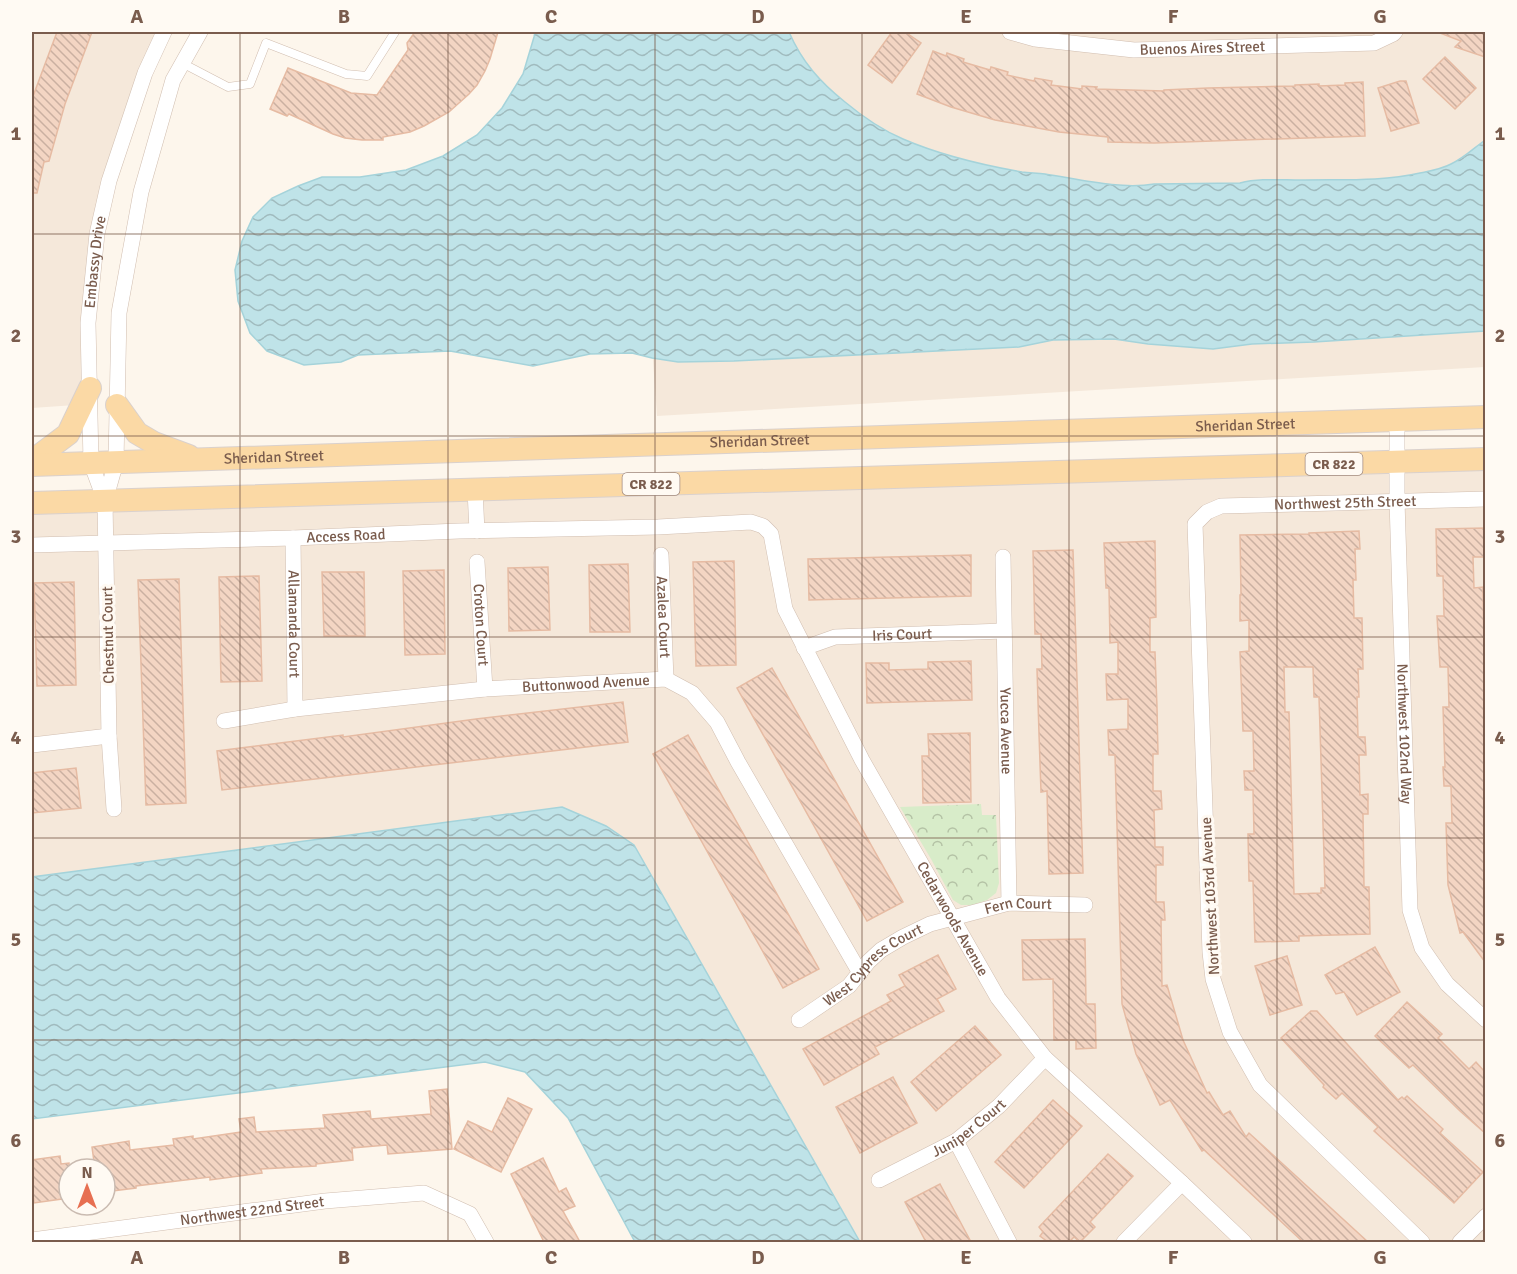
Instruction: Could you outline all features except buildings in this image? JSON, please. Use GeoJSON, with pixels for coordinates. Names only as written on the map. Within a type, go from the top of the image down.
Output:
{"type":"FeatureCollection","features":[{"type":"Feature","properties":{"kind":"main road"},"geometry":{"type":"LineString","coordinates":[[32,463],[68,434],[90,388]]}},
{"type":"Feature","properties":{"kind":"main road"},"geometry":{"type":"LineString","coordinates":[[117,405],[137,433],[154,443],[198,459]]}},
{"type":"Feature","properties":{"kind":"main road","name":"Sheridan Street"},"geometry":{"type":"LineString","coordinates":[[32,463],[91,463],[1485,417]]}},
{"type":"Feature","properties":{"kind":"main road","name":"CR 822"},"geometry":{"type":"LineString","coordinates":[[32,503],[1485,459]]}},
{"type":"Feature","properties":{"kind":"street","name":"Embassy Drive"},"geometry":{"type":"LineString","coordinates":[[105,501],[91,463],[88,322],[97,234],[109,181],[141,84],[164,32]]}},
{"type":"Feature","properties":{"kind":"street","name":"Embassy Drive"},"geometry":{"type":"LineString","coordinates":[[116,462],[119,313],[141,192],[173,80],[200,32]]}},
{"type":"Feature","properties":{"kind":"street","name":"Buenos Aires Street"},"geometry":{"type":"LineString","coordinates":[[1010,32],[1035,39],[1134,50],[1374,43],[1394,33]]}},
{"type":"Feature","properties":{"kind":"street","name":"Northwest 102nd Way"},"geometry":{"type":"LineString","coordinates":[[1396,420],[1410,910],[1422,948],[1447,984],[1485,1020]]}},
{"type":"Feature","properties":{"kind":"street","name":"Chestnut Court"},"geometry":{"type":"LineString","coordinates":[[114,809],[109,736],[105,501],[116,462]]}},
{"type":"Feature","properties":{"kind":"street"},"geometry":{"type":"LineString","coordinates":[[475,490],[477,531]]}},
{"type":"Feature","properties":{"kind":"street","name":"Northwest 25th Street"},"geometry":{"type":"LineString","coordinates":[[1207,512],[1221,506],[1485,499]]}},
{"type":"Feature","properties":{"kind":"street","name":"Northwest 103rd Avenue"},"geometry":{"type":"LineString","coordinates":[[1207,512],[1196,524],[1209,928],[1213,979],[1230,1032],[1260,1084],[1422,1242]]}},
{"type":"Feature","properties":{"kind":"street","name":"Access Road"},"geometry":{"type":"LineString","coordinates":[[32,545],[658,527],[751,522],[763,526]]}},
{"type":"Feature","properties":{"kind":"street","name":"Cedarwoods Avenue"},"geometry":{"type":"LineString","coordinates":[[763,526],[771,534],[785,609],[804,648],[862,760],[998,998],[1045,1058],[1244,1242]]}},
{"type":"Feature","properties":{"kind":"street","name":"Allamanda Court"},"geometry":{"type":"LineString","coordinates":[[293,538],[295,709]]}},
{"type":"Feature","properties":{"kind":"street","name":"Azalea Court"},"geometry":{"type":"LineString","coordinates":[[661,555],[666,679]]}},
{"type":"Feature","properties":{"kind":"street","name":"Yucca Avenue"},"geometry":{"type":"LineString","coordinates":[[1003,557],[1009,903]]}},
{"type":"Feature","properties":{"kind":"street","name":"Croton Court"},"geometry":{"type":"LineString","coordinates":[[477,561],[485,689]]}},
{"type":"Feature","properties":{"kind":"street","name":"Iris Court"},"geometry":{"type":"LineString","coordinates":[[804,648],[835,637],[1004,631]]}},
{"type":"Feature","properties":{"kind":"street","name":"Buttonwood Avenue"},"geometry":{"type":"LineString","coordinates":[[224,721],[295,709],[485,689],[666,679],[692,693],[717,722],[860,973]]}},
{"type":"Feature","properties":{"kind":"street"},"geometry":{"type":"LineString","coordinates":[[32,745],[109,736]]}},
{"type":"Feature","properties":{"kind":"street","name":"Fern Court"},"geometry":{"type":"LineString","coordinates":[[952,918],[1009,903],[1085,905]]}},
{"type":"Feature","properties":{"kind":"street","name":"West Cypress Court"},"geometry":{"type":"LineString","coordinates":[[799,1020],[849,986],[881,950],[930,924],[952,918]]}},
{"type":"Feature","properties":{"kind":"street","name":"Juniper Court"},"geometry":{"type":"LineString","coordinates":[[879,1180],[956,1141],[999,1106],[1045,1058]]}},
{"type":"Feature","properties":{"kind":"street"},"geometry":{"type":"LineString","coordinates":[[956,1141],[1009,1242]]}},
{"type":"Feature","properties":{"kind":"street"},"geometry":{"type":"LineString","coordinates":[[1124,1242],[1182,1183]]}},
{"type":"Feature","properties":{"kind":"street","name":"Northwest 22nd Street"},"geometry":{"type":"LineString","coordinates":[[32,1240],[65,1239],[325,1201],[424,1193],[470,1214],[486,1242]]}},
{"type":"Feature","properties":{"kind":"street"},"geometry":{"type":"LineString","coordinates":[[1460,1242],[1485,1216]]}},
{"type":"Feature","properties":{"kind":"lane"},"geometry":{"type":"LineString","coordinates":[[182,63],[228,87],[250,84],[266,43],[346,74],[367,76],[395,32]]}},
{"type":"Feature","properties":{"kind":"shaded area"},"geometry":{"type":"Polygon","coordinates":[[[32,32],[164,32],[97,234],[90,404],[32,408],[32,32]]]}},
{"type":"Feature","properties":{"kind":"shaded area"},"geometry":{"type":"Polygon","coordinates":[[[629,32],[1485,32],[1485,367],[657,416],[629,32]]]}},
{"type":"Feature","properties":{"kind":"shaded area"},"geometry":{"type":"Polygon","coordinates":[[[1485,459],[1485,1242],[860,1242],[634,845],[562,807],[32,877],[32,503],[1485,459]]]}},
{"type":"Feature","properties":{"kind":"green space"},"geometry":{"type":"Polygon","coordinates":[[[981,804],[982,815],[996,815],[999,883],[996,893],[987,900],[973,905],[961,905],[953,900],[900,807],[981,804]]]}},
{"type":"Feature","properties":{"kind":"water"},"geometry":{"type":"Polygon","coordinates":[[[535,32],[789,32],[812,71],[828,87],[866,118],[895,135],[946,155],[992,166],[1114,185],[1390,178],[1444,167],[1460,159],[1485,140],[1485,331],[1252,344],[1213,349],[1114,339],[1053,340],[1019,347],[734,361],[678,362],[632,353],[590,354],[533,366],[450,351],[358,355],[341,362],[304,365],[267,351],[250,333],[238,301],[235,270],[242,241],[253,217],[272,198],[322,177],[360,177],[406,170],[443,156],[477,135],[502,108],[523,74],[535,32]]]}},
{"type":"Feature","properties":{"kind":"water"},"geometry":{"type":"Polygon","coordinates":[[[562,807],[606,826],[634,845],[860,1242],[635,1242],[568,1118],[525,1072],[485,1062],[32,1119],[32,877],[562,807]]]}}]}
